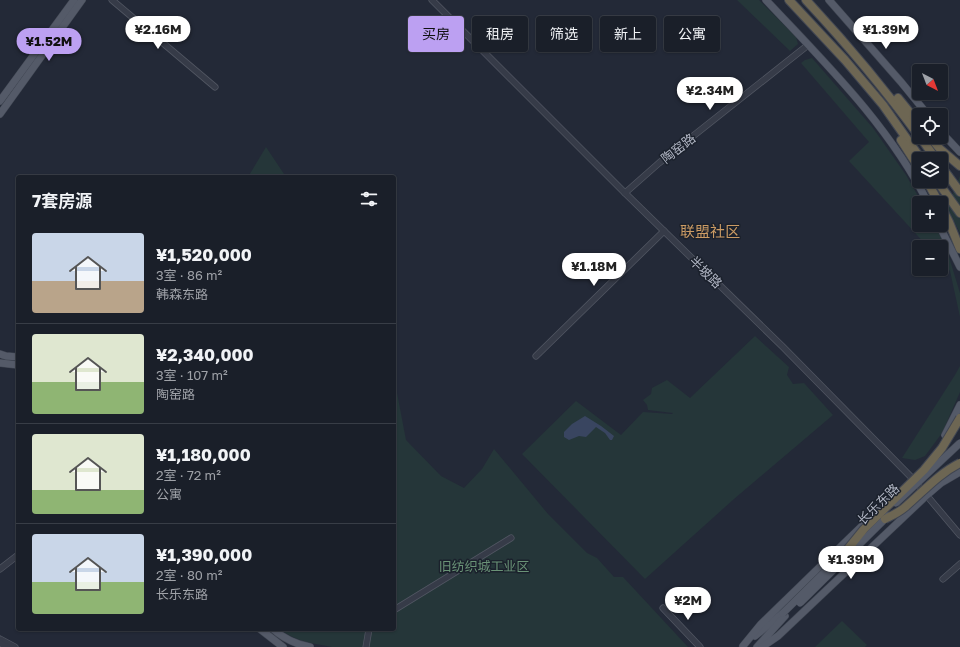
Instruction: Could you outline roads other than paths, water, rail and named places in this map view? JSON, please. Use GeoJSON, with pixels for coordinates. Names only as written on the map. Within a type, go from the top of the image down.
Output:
{"type":"FeatureCollection","features":[{"type":"Feature","properties":{"kind":"highway"},"geometry":{"type":"LineString","coordinates":[[789,0],[845,60],[883,105],[916,152]]}},
{"type":"Feature","properties":{"kind":"highway"},"geometry":{"type":"LineString","coordinates":[[806,0],[836,32],[912,126]]}},
{"type":"Feature","properties":{"kind":"highway"},"geometry":{"type":"LineString","coordinates":[[836,32],[855,46],[912,115]]}},
{"type":"Feature","properties":{"kind":"highway"},"geometry":{"type":"LineString","coordinates":[[883,105],[894,128],[912,157]]}},
{"type":"Feature","properties":{"kind":"highway"},"geometry":{"type":"LineString","coordinates":[[936,144],[960,166]]}},
{"type":"Feature","properties":{"kind":"highway"},"geometry":{"type":"LineString","coordinates":[[949,176],[960,186]]}},
{"type":"Feature","properties":{"kind":"highway"},"geometry":{"type":"LineString","coordinates":[[949,176],[960,192]]}},
{"type":"Feature","properties":{"kind":"highway"},"geometry":{"type":"LineString","coordinates":[[942,188],[960,213]]}},
{"type":"Feature","properties":{"kind":"highway"},"geometry":{"type":"LineString","coordinates":[[948,222],[960,249]]}},
{"type":"Feature","properties":{"kind":"highway"},"geometry":{"type":"LineString","coordinates":[[847,550],[864,529],[924,470],[942,448],[960,418]]}},
{"type":"Feature","properties":{"kind":"highway"},"geometry":{"type":"LineString","coordinates":[[885,520],[903,509],[949,468],[960,462]]}},
{"type":"Feature","properties":{"kind":"main road"},"geometry":{"type":"LineString","coordinates":[[0,101],[74,0]]}},
{"type":"Feature","properties":{"kind":"main road"},"geometry":{"type":"LineString","coordinates":[[0,114],[82,0]]}},
{"type":"Feature","properties":{"kind":"main road"},"geometry":{"type":"LineString","coordinates":[[766,0],[867,111],[896,148],[924,196]]}},
{"type":"Feature","properties":{"kind":"main road"},"geometry":{"type":"LineString","coordinates":[[828,0],[922,108]]}},
{"type":"Feature","properties":{"kind":"main road"},"geometry":{"type":"LineString","coordinates":[[948,139],[960,152]]}},
{"type":"Feature","properties":{"kind":"main road"},"geometry":{"type":"LineString","coordinates":[[942,232],[960,267]]}},
{"type":"Feature","properties":{"kind":"main road"},"geometry":{"type":"LineString","coordinates":[[0,354],[16,357]]}},
{"type":"Feature","properties":{"kind":"main road"},"geometry":{"type":"LineString","coordinates":[[0,363],[16,365]]}},
{"type":"Feature","properties":{"kind":"main road"},"geometry":{"type":"LineString","coordinates":[[742,646],[760,624],[912,478],[936,450],[948,431],[960,405]]}},
{"type":"Feature","properties":{"kind":"main road","name":"长乐东路"},"geometry":{"type":"LineString","coordinates":[[757,647],[784,615],[847,550],[960,443]]}},
{"type":"Feature","properties":{"kind":"main road","name":"长乐东路"},"geometry":{"type":"LineString","coordinates":[[742,646],[784,615],[960,450]]}},
{"type":"Feature","properties":{"kind":"main road"},"geometry":{"type":"LineString","coordinates":[[762,647],[778,636],[927,495],[941,483],[960,472]]}},
{"type":"Feature","properties":{"kind":"main road"},"geometry":{"type":"LineString","coordinates":[[263,631],[283,647]]}},
{"type":"Feature","properties":{"kind":"main road"},"geometry":{"type":"LineString","coordinates":[[276,631],[287,640],[310,647]]}},
{"type":"Feature","properties":{"kind":"street"},"geometry":{"type":"LineString","coordinates":[[112,0],[215,87]]}},
{"type":"Feature","properties":{"kind":"street","name":"半坡路"},"geometry":{"type":"LineString","coordinates":[[432,0],[625,193],[783,347],[912,478],[960,535]]}},
{"type":"Feature","properties":{"kind":"street","name":"陶窑路"},"geometry":{"type":"LineString","coordinates":[[625,193],[659,163],[808,45]]}},
{"type":"Feature","properties":{"kind":"street"},"geometry":{"type":"LineString","coordinates":[[536,356],[664,231]]}},
{"type":"Feature","properties":{"kind":"street"},"geometry":{"type":"LineString","coordinates":[[396,609],[511,538]]}},
{"type":"Feature","properties":{"kind":"street"},"geometry":{"type":"LineString","coordinates":[[0,570],[16,557]]}},
{"type":"Feature","properties":{"kind":"street"},"geometry":{"type":"LineString","coordinates":[[943,579],[960,564]]}},
{"type":"Feature","properties":{"kind":"street"},"geometry":{"type":"LineString","coordinates":[[663,608],[700,647]]}},
{"type":"Feature","properties":{"kind":"street"},"geometry":{"type":"LineString","coordinates":[[366,647],[369,631]]}},
{"type":"Feature","properties":{"kind":"street"},"geometry":{"type":"LineString","coordinates":[[0,639],[15,647]]}},
{"type":"Feature","properties":{"kind":"street"},"geometry":{"type":"LineString","coordinates":[[0,643],[7,647]]}},
{"type":"Feature","properties":{"kind":"water"},"geometry":{"type":"Polygon","coordinates":[[[585,416],[614,436],[612,440],[610,440],[605,433],[596,427],[586,437],[579,436],[569,440],[564,437],[564,432],[572,424],[585,416]]]}},
{"type":"Feature","properties":{"kind":"district","name":"联盟社区"},"geometry":{"type":"Point","coordinates":[710,231]}},
{"type":"Feature","properties":{"kind":"park label","name":"旧纺织城工业区"},"geometry":{"type":"Point","coordinates":[484,566]}}]}
